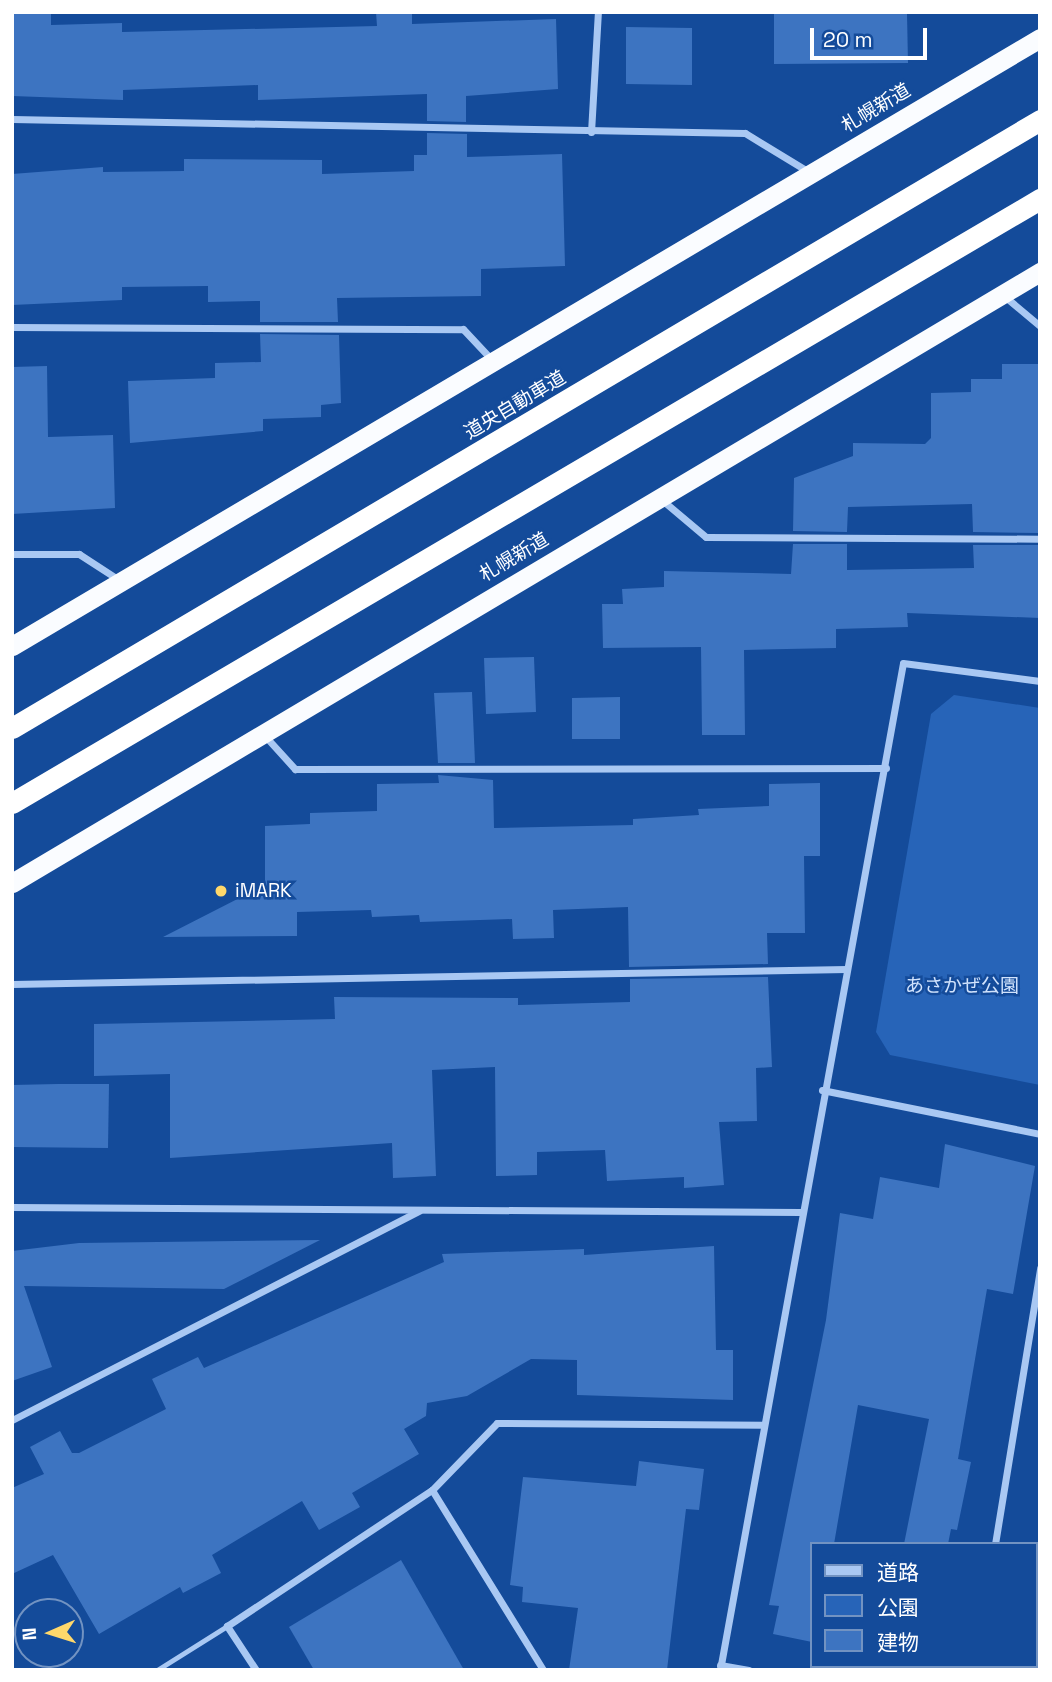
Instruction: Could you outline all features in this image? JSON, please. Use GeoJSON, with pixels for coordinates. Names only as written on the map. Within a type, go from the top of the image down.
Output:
{"type":"FeatureCollection","features":[{"type":"Feature","properties":{"kind":"highway","name":"札幌新道"},"geometry":{"type":"LineString","coordinates":[[12,646],[1040,38]]}},
{"type":"Feature","properties":{"kind":"highway","name":"道央自動車道"},"geometry":{"type":"LineString","coordinates":[[12,728],[1040,120]]}},
{"type":"Feature","properties":{"kind":"highway"},"geometry":{"type":"LineString","coordinates":[[12,803],[1040,199]]}},
{"type":"Feature","properties":{"kind":"highway","name":"札幌新道"},"geometry":{"type":"LineString","coordinates":[[12,883],[1040,272]]}},
{"type":"Feature","properties":{"kind":"street"},"geometry":{"type":"LineString","coordinates":[[591,132],[598,12]]}},
{"type":"Feature","properties":{"kind":"street"},"geometry":{"type":"LineString","coordinates":[[12,119],[745,133],[811,173]]}},
{"type":"Feature","properties":{"kind":"street"},"geometry":{"type":"LineString","coordinates":[[1002,295],[1040,326]]}},
{"type":"Feature","properties":{"kind":"street"},"geometry":{"type":"LineString","coordinates":[[12,327],[463,329],[493,361]]}},
{"type":"Feature","properties":{"kind":"street"},"geometry":{"type":"LineString","coordinates":[[661,499],[706,537],[1040,538]]}},
{"type":"Feature","properties":{"kind":"street"},"geometry":{"type":"LineString","coordinates":[[12,554],[79,554],[121,582]]}},
{"type":"Feature","properties":{"kind":"street"},"geometry":{"type":"LineString","coordinates":[[749,1670],[720,1667],[822,1090],[886,768],[903,663],[1040,681]]}},
{"type":"Feature","properties":{"kind":"street"},"geometry":{"type":"LineString","coordinates":[[262,733],[295,769],[886,768]]}},
{"type":"Feature","properties":{"kind":"street"},"geometry":{"type":"LineString","coordinates":[[12,984],[847,970]]}},
{"type":"Feature","properties":{"kind":"street"},"geometry":{"type":"LineString","coordinates":[[822,1090],[1040,1134]]}},
{"type":"Feature","properties":{"kind":"street"},"geometry":{"type":"LineString","coordinates":[[12,1208],[800,1212]]}},
{"type":"Feature","properties":{"kind":"street"},"geometry":{"type":"LineString","coordinates":[[12,1420],[423,1209]]}},
{"type":"Feature","properties":{"kind":"street"},"geometry":{"type":"LineString","coordinates":[[995,1542],[1040,1268]]}},
{"type":"Feature","properties":{"kind":"street"},"geometry":{"type":"LineString","coordinates":[[256,1670],[227,1626],[432,1490],[497,1423],[764,1425]]}},
{"type":"Feature","properties":{"kind":"street"},"geometry":{"type":"LineString","coordinates":[[432,1490],[543,1670]]}},
{"type":"Feature","properties":{"kind":"lane"},"geometry":{"type":"LineString","coordinates":[[157,1670],[227,1626]]}},
{"type":"Feature","properties":{"kind":"green space","name":"あさかぜ公園"},"geometry":{"type":"Polygon","coordinates":[[[954,695],[1040,708],[1040,1085],[890,1055],[876,1032],[931,714],[954,695]]]}},
{"type":"Feature","properties":{"kind":"building"},"geometry":{"type":"Polygon","coordinates":[[[12,12],[51,12],[51,25],[122,23],[122,32],[377,26],[376,12],[412,12],[412,24],[556,19],[558,89],[466,96],[466,122],[427,121],[427,94],[258,100],[258,85],[123,90],[123,100],[12,96],[12,12]]]}},
{"type":"Feature","properties":{"kind":"building"},"geometry":{"type":"Polygon","coordinates":[[[774,14],[907,14],[908,63],[774,64],[774,14]]]}},
{"type":"Feature","properties":{"kind":"building"},"geometry":{"type":"Polygon","coordinates":[[[626,27],[692,28],[692,85],[626,84],[626,27]]]}},
{"type":"Feature","properties":{"kind":"building"},"geometry":{"type":"Polygon","coordinates":[[[427,133],[467,134],[467,157],[562,154],[565,266],[481,269],[481,296],[337,298],[338,322],[260,322],[260,301],[208,302],[208,286],[122,287],[122,300],[12,305],[12,174],[103,167],[103,172],[184,171],[184,159],[322,160],[322,174],[414,171],[414,155],[427,155],[427,133]]]}},
{"type":"Feature","properties":{"kind":"building"},"geometry":{"type":"Polygon","coordinates":[[[260,334],[339,335],[341,403],[321,405],[321,417],[263,419],[263,431],[130,443],[128,381],[215,378],[215,363],[261,362],[260,334]]]}},
{"type":"Feature","properties":{"kind":"building"},"geometry":{"type":"Polygon","coordinates":[[[1002,364],[1040,364],[1040,533],[973,532],[972,504],[848,507],[847,532],[793,531],[794,478],[853,456],[853,443],[925,444],[931,438],[931,393],[971,392],[971,379],[1002,379],[1002,364]]]}},
{"type":"Feature","properties":{"kind":"building"},"geometry":{"type":"Polygon","coordinates":[[[47,366],[48,437],[113,435],[115,508],[12,514],[12,367],[47,366]]]}},
{"type":"Feature","properties":{"kind":"building"},"geometry":{"type":"Polygon","coordinates":[[[793,544],[847,544],[847,570],[974,568],[973,545],[1040,545],[1040,618],[907,613],[908,627],[836,629],[836,648],[744,650],[745,735],[702,735],[701,647],[603,648],[602,604],[623,604],[622,589],[664,587],[664,571],[791,574],[793,544]]]}},
{"type":"Feature","properties":{"kind":"building"},"geometry":{"type":"Polygon","coordinates":[[[534,657],[536,712],[486,714],[484,658],[534,657]]]}},
{"type":"Feature","properties":{"kind":"building"},"geometry":{"type":"Polygon","coordinates":[[[472,692],[475,763],[438,763],[434,693],[472,692]]]}},
{"type":"Feature","properties":{"kind":"building"},"geometry":{"type":"Polygon","coordinates":[[[620,697],[620,739],[572,739],[572,698],[620,697]]]}},
{"type":"Feature","properties":{"kind":"building"},"geometry":{"type":"Polygon","coordinates":[[[438,775],[493,780],[494,828],[633,825],[633,819],[699,815],[698,809],[769,806],[769,784],[820,783],[820,856],[804,856],[805,933],[767,933],[768,964],[629,967],[628,907],[553,910],[554,938],[513,939],[512,919],[420,922],[419,915],[372,917],[371,910],[297,912],[297,936],[163,937],[265,885],[265,826],[310,824],[310,813],[377,811],[377,784],[439,783],[438,775]]]}},
{"type":"Feature","properties":{"kind":"building"},"geometry":{"type":"Polygon","coordinates":[[[768,977],[772,1067],[756,1068],[757,1121],[719,1122],[724,1185],[684,1188],[684,1177],[607,1181],[605,1150],[537,1152],[537,1175],[496,1176],[495,1067],[432,1070],[436,1176],[393,1178],[392,1143],[170,1158],[170,1074],[94,1076],[94,1024],[335,1019],[334,997],[518,998],[518,1005],[630,1002],[630,979],[768,977]]]}},
{"type":"Feature","properties":{"kind":"building"},"geometry":{"type":"Polygon","coordinates":[[[109,1084],[108,1148],[12,1147],[12,1085],[109,1084]]]}},
{"type":"Feature","properties":{"kind":"building"},"geometry":{"type":"Polygon","coordinates":[[[945,1144],[1035,1166],[1013,1294],[987,1289],[958,1459],[971,1462],[957,1530],[951,1529],[948,1542],[904,1542],[929,1419],[858,1405],[834,1542],[810,1542],[810,1642],[773,1634],[779,1606],[769,1605],[826,1320],[840,1213],[873,1219],[880,1177],[939,1188],[945,1144]]]}},
{"type":"Feature","properties":{"kind":"building"},"geometry":{"type":"Polygon","coordinates":[[[320,1240],[224,1289],[24,1286],[52,1367],[12,1381],[12,1251],[79,1243],[320,1240]]]}},
{"type":"Feature","properties":{"kind":"building"},"geometry":{"type":"Polygon","coordinates":[[[714,1246],[716,1350],[733,1350],[733,1400],[577,1395],[577,1360],[531,1359],[467,1396],[427,1403],[426,1416],[404,1429],[419,1454],[352,1493],[360,1507],[319,1530],[302,1501],[212,1555],[221,1573],[183,1593],[180,1587],[99,1634],[84,1608],[84,1598],[78,1598],[53,1555],[12,1574],[12,1488],[44,1474],[30,1447],[60,1431],[72,1453],[79,1453],[166,1409],[152,1379],[198,1357],[204,1368],[444,1262],[442,1254],[584,1249],[584,1255],[714,1246]]]}},
{"type":"Feature","properties":{"kind":"building"},"geometry":{"type":"Polygon","coordinates":[[[639,1461],[704,1469],[699,1510],[686,1509],[667,1670],[569,1670],[578,1608],[522,1602],[523,1587],[510,1585],[523,1477],[636,1486],[639,1461]]]}},
{"type":"Feature","properties":{"kind":"building"},"geometry":{"type":"Polygon","coordinates":[[[401,1560],[464,1670],[314,1670],[289,1627],[401,1560]]]}},
{"type":"Feature","properties":{"kind":"place","name":"iMARK"},"geometry":{"type":"Point","coordinates":[221,891]}}]}
